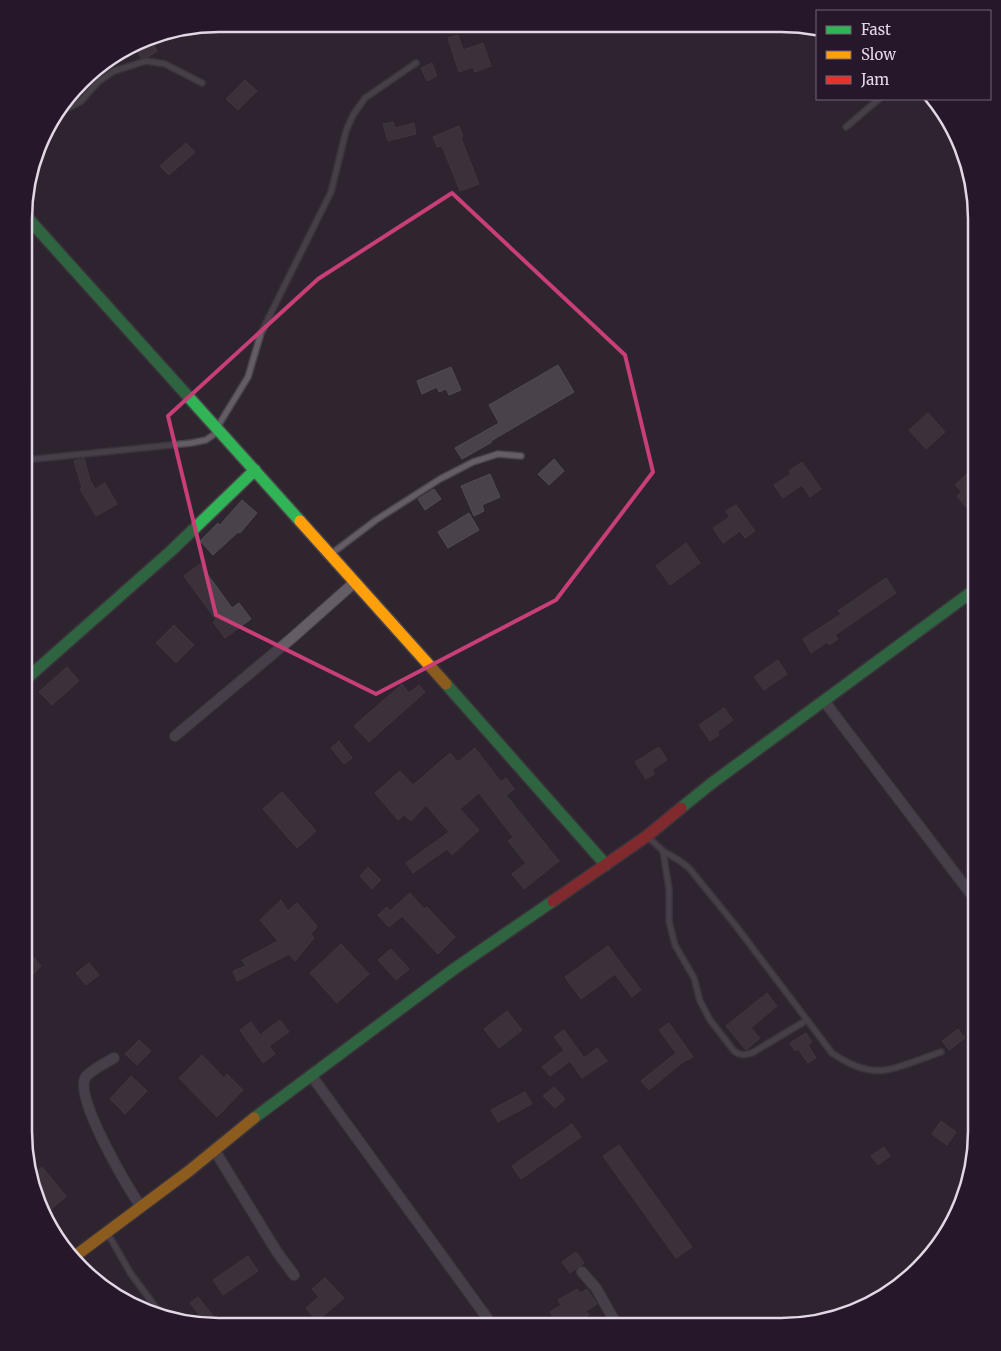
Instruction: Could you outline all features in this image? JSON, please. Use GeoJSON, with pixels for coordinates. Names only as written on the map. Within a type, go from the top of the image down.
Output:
{"type":"FeatureCollection","features":[{"type":"Feature","properties":{"kind":"street"},"geometry":{"type":"LineString","coordinates":[[32,223],[606,864]]}},
{"type":"Feature","properties":{"kind":"street"},"geometry":{"type":"LineString","coordinates":[[32,674],[171,551],[255,470]]}},
{"type":"Feature","properties":{"kind":"street"},"geometry":{"type":"LineString","coordinates":[[176,736],[355,582]]}},
{"type":"Feature","properties":{"kind":"street"},"geometry":{"type":"LineString","coordinates":[[78,1254],[215,1151],[267,1108],[454,969],[647,836],[712,783],[968,595]]}},
{"type":"Feature","properties":{"kind":"street"},"geometry":{"type":"LineString","coordinates":[[824,701],[968,890]]}},
{"type":"Feature","properties":{"kind":"street"},"geometry":{"type":"LineString","coordinates":[[114,1058],[88,1074],[84,1079],[84,1088],[88,1104],[98,1128],[124,1181],[140,1207]]}},
{"type":"Feature","properties":{"kind":"street"},"geometry":{"type":"LineString","coordinates":[[311,1075],[487,1318]]}},
{"type":"Feature","properties":{"kind":"street"},"geometry":{"type":"LineString","coordinates":[[215,1151],[276,1252],[294,1275]]}},
{"type":"Feature","properties":{"kind":"street"},"geometry":{"type":"LineString","coordinates":[[582,1272],[596,1288],[613,1318]]}},
{"type":"Feature","properties":{"kind":"lane"},"geometry":{"type":"LineString","coordinates":[[71,106],[80,102],[98,82],[114,71],[146,61],[165,64],[202,82]]}},
{"type":"Feature","properties":{"kind":"lane"},"geometry":{"type":"LineString","coordinates":[[32,459],[191,444],[206,440],[218,430],[248,377],[261,334],[331,192],[346,131],[352,115],[365,98],[416,63]]}},
{"type":"Feature","properties":{"kind":"lane"},"geometry":{"type":"LineString","coordinates":[[846,127],[878,100]]}},
{"type":"Feature","properties":{"kind":"lane"},"geometry":{"type":"LineString","coordinates":[[330,554],[403,502],[456,470],[498,454],[521,456]]}},
{"type":"Feature","properties":{"kind":"lane"},"geometry":{"type":"LineString","coordinates":[[647,836],[663,851],[689,868],[736,926],[832,1052],[844,1062],[862,1068],[886,1070],[941,1052]]}},
{"type":"Feature","properties":{"kind":"lane"},"geometry":{"type":"LineString","coordinates":[[663,851],[669,889],[670,922],[675,946],[694,978],[700,1001],[710,1020],[734,1051],[744,1055],[752,1053],[807,1020]]}},
{"type":"Feature","properties":{"kind":"lane"},"geometry":{"type":"LineString","coordinates":[[107,1233],[131,1274],[156,1307]]}},
{"type":"Feature","properties":{"kind":"highlighted area"},"geometry":{"type":"Polygon","coordinates":[[[452,193],[625,355],[653,472],[556,600],[376,694],[216,615],[168,416],[318,279],[452,193]]]}},
{"type":"Feature","properties":{"kind":"building"},"geometry":{"type":"Polygon","coordinates":[[[458,35],[463,50],[483,43],[491,66],[475,72],[473,67],[459,72],[448,38],[458,35]]]}},
{"type":"Feature","properties":{"kind":"building"},"geometry":{"type":"Polygon","coordinates":[[[154,45],[157,51],[148,57],[141,58],[138,52],[154,45]]]}},
{"type":"Feature","properties":{"kind":"building"},"geometry":{"type":"Polygon","coordinates":[[[432,63],[437,76],[427,81],[421,68],[432,63]]]}},
{"type":"Feature","properties":{"kind":"building"},"geometry":{"type":"Polygon","coordinates":[[[245,80],[257,91],[238,110],[226,99],[245,80]]]}},
{"type":"Feature","properties":{"kind":"building"},"geometry":{"type":"Polygon","coordinates":[[[393,122],[395,128],[414,123],[416,134],[388,141],[383,124],[393,122]]]}},
{"type":"Feature","properties":{"kind":"building"},"geometry":{"type":"Polygon","coordinates":[[[459,126],[463,136],[461,138],[479,184],[460,191],[442,146],[437,147],[433,137],[459,126]]]}},
{"type":"Feature","properties":{"kind":"building"},"geometry":{"type":"Polygon","coordinates":[[[186,143],[195,152],[169,175],[160,166],[186,143]]]}},
{"type":"Feature","properties":{"kind":"building"},"geometry":{"type":"Polygon","coordinates":[[[558,365],[574,392],[462,459],[455,448],[499,423],[489,405],[558,365]]]}},
{"type":"Feature","properties":{"kind":"building"},"geometry":{"type":"Polygon","coordinates":[[[451,367],[461,390],[449,395],[446,389],[439,392],[437,387],[422,394],[417,381],[451,367]]]}},
{"type":"Feature","properties":{"kind":"building"},"geometry":{"type":"Polygon","coordinates":[[[928,413],[945,432],[926,449],[909,430],[928,413]]]}},
{"type":"Feature","properties":{"kind":"building"},"geometry":{"type":"Polygon","coordinates":[[[84,458],[90,480],[95,489],[105,483],[117,504],[96,516],[80,489],[82,488],[74,461],[84,458]]]}},
{"type":"Feature","properties":{"kind":"building"},"geometry":{"type":"Polygon","coordinates":[[[554,459],[564,471],[549,485],[538,474],[554,459]]]}},
{"type":"Feature","properties":{"kind":"building"},"geometry":{"type":"Polygon","coordinates":[[[802,462],[821,489],[810,497],[802,485],[783,498],[774,485],[791,474],[789,471],[802,462]]]}},
{"type":"Feature","properties":{"kind":"building"},"geometry":{"type":"Polygon","coordinates":[[[968,473],[968,509],[957,496],[962,492],[955,485],[968,473]]]}},
{"type":"Feature","properties":{"kind":"building"},"geometry":{"type":"Polygon","coordinates":[[[490,474],[500,497],[482,505],[484,511],[474,516],[461,486],[490,474]]]}},
{"type":"Feature","properties":{"kind":"building"},"geometry":{"type":"Polygon","coordinates":[[[434,489],[441,499],[425,510],[418,499],[434,489]]]}},
{"type":"Feature","properties":{"kind":"building"},"geometry":{"type":"Polygon","coordinates":[[[242,500],[257,513],[240,533],[238,532],[213,555],[200,541],[218,523],[220,525],[242,500]]]}},
{"type":"Feature","properties":{"kind":"building"},"geometry":{"type":"Polygon","coordinates":[[[736,505],[755,531],[745,538],[740,531],[723,543],[713,528],[730,517],[726,511],[736,505]]]}},
{"type":"Feature","properties":{"kind":"building"},"geometry":{"type":"Polygon","coordinates":[[[469,513],[479,530],[448,548],[438,532],[469,513]]]}},
{"type":"Feature","properties":{"kind":"building"},"geometry":{"type":"Polygon","coordinates":[[[686,543],[700,563],[670,585],[656,566],[686,543]]]}},
{"type":"Feature","properties":{"kind":"building"},"geometry":{"type":"Polygon","coordinates":[[[200,564],[232,608],[239,603],[251,619],[225,638],[213,622],[216,620],[184,576],[200,564]]]}},
{"type":"Feature","properties":{"kind":"building"},"geometry":{"type":"Polygon","coordinates":[[[886,578],[896,593],[835,635],[838,639],[829,645],[827,642],[811,653],[803,639],[841,614],[838,611],[886,578]]]}},
{"type":"Feature","properties":{"kind":"building"},"geometry":{"type":"Polygon","coordinates":[[[174,625],[194,645],[176,663],[156,643],[174,625]]]}},
{"type":"Feature","properties":{"kind":"building"},"geometry":{"type":"Polygon","coordinates":[[[778,660],[787,674],[764,690],[754,677],[778,660]]]}},
{"type":"Feature","properties":{"kind":"building"},"geometry":{"type":"Polygon","coordinates":[[[67,667],[79,681],[52,705],[39,692],[67,667]]]}},
{"type":"Feature","properties":{"kind":"building"},"geometry":{"type":"Polygon","coordinates":[[[402,684],[409,693],[419,685],[425,692],[369,742],[354,726],[402,684]]]}},
{"type":"Feature","properties":{"kind":"building"},"geometry":{"type":"Polygon","coordinates":[[[724,708],[733,720],[717,732],[719,735],[710,741],[699,725],[724,708]]]}},
{"type":"Feature","properties":{"kind":"building"},"geometry":{"type":"Polygon","coordinates":[[[339,741],[352,758],[344,764],[331,748],[339,741]]]}},
{"type":"Feature","properties":{"kind":"building"},"geometry":{"type":"Polygon","coordinates":[[[659,747],[667,760],[652,770],[655,774],[646,779],[635,762],[659,747]]]}},
{"type":"Feature","properties":{"kind":"building"},"geometry":{"type":"Polygon","coordinates":[[[475,748],[501,782],[506,778],[514,789],[506,795],[559,861],[524,889],[512,874],[526,863],[508,841],[513,837],[479,793],[460,809],[479,830],[452,855],[447,849],[413,873],[406,863],[449,832],[426,805],[411,821],[404,815],[398,820],[375,793],[400,771],[413,785],[450,753],[458,762],[475,748]]]}},
{"type":"Feature","properties":{"kind":"building"},"geometry":{"type":"Polygon","coordinates":[[[282,792],[316,831],[297,848],[263,809],[282,792]]]}},
{"type":"Feature","properties":{"kind":"building"},"geometry":{"type":"Polygon","coordinates":[[[368,867],[381,880],[372,889],[360,876],[368,867]]]}},
{"type":"Feature","properties":{"kind":"building"},"geometry":{"type":"Polygon","coordinates":[[[410,893],[424,909],[427,907],[455,937],[438,954],[402,916],[389,927],[378,915],[387,907],[390,911],[410,893]]]}},
{"type":"Feature","properties":{"kind":"building"},"geometry":{"type":"Polygon","coordinates":[[[281,900],[288,911],[297,903],[317,926],[311,934],[314,938],[295,961],[289,954],[237,981],[233,971],[246,966],[242,960],[278,941],[260,920],[281,900]]]}},
{"type":"Feature","properties":{"kind":"building"},"geometry":{"type":"Polygon","coordinates":[[[341,944],[369,974],[337,1003],[310,973],[341,944]]]}},
{"type":"Feature","properties":{"kind":"building"},"geometry":{"type":"Polygon","coordinates":[[[608,946],[641,990],[632,997],[615,974],[581,999],[565,977],[608,946]]]}},
{"type":"Feature","properties":{"kind":"building"},"geometry":{"type":"Polygon","coordinates":[[[391,949],[409,969],[396,980],[378,960],[391,949]]]}},
{"type":"Feature","properties":{"kind":"building"},"geometry":{"type":"Polygon","coordinates":[[[32,955],[41,966],[32,976],[32,955]]]}},
{"type":"Feature","properties":{"kind":"building"},"geometry":{"type":"Polygon","coordinates":[[[89,963],[99,975],[86,985],[76,973],[89,963]]]}},
{"type":"Feature","properties":{"kind":"building"},"geometry":{"type":"Polygon","coordinates":[[[767,993],[777,1006],[751,1028],[760,1038],[746,1050],[726,1026],[767,993]]]}},
{"type":"Feature","properties":{"kind":"building"},"geometry":{"type":"Polygon","coordinates":[[[507,1011],[522,1030],[499,1048],[484,1029],[507,1011]]]}},
{"type":"Feature","properties":{"kind":"building"},"geometry":{"type":"Polygon","coordinates":[[[280,1020],[289,1032],[269,1046],[275,1054],[263,1063],[240,1030],[251,1022],[260,1035],[280,1020]]]}},
{"type":"Feature","properties":{"kind":"building"},"geometry":{"type":"Polygon","coordinates":[[[669,1023],[693,1057],[683,1062],[649,1090],[641,1081],[676,1053],[659,1030],[669,1023]]]}},
{"type":"Feature","properties":{"kind":"building"},"geometry":{"type":"Polygon","coordinates":[[[958,1029],[965,1038],[949,1050],[942,1041],[958,1029]]]}},
{"type":"Feature","properties":{"kind":"building"},"geometry":{"type":"Polygon","coordinates":[[[564,1030],[584,1058],[597,1048],[607,1061],[582,1078],[570,1061],[550,1076],[542,1067],[564,1050],[554,1037],[564,1030]]]}},
{"type":"Feature","properties":{"kind":"building"},"geometry":{"type":"Polygon","coordinates":[[[806,1033],[812,1042],[808,1045],[816,1058],[808,1063],[798,1049],[795,1051],[790,1043],[806,1033]]]}},
{"type":"Feature","properties":{"kind":"building"},"geometry":{"type":"Polygon","coordinates":[[[139,1040],[151,1051],[137,1065],[125,1054],[139,1040]]]}},
{"type":"Feature","properties":{"kind":"building"},"geometry":{"type":"Polygon","coordinates":[[[202,1055],[224,1078],[227,1074],[243,1090],[217,1117],[179,1078],[202,1055]]]}},
{"type":"Feature","properties":{"kind":"building"},"geometry":{"type":"Polygon","coordinates":[[[131,1076],[147,1091],[125,1114],[110,1099],[131,1076]]]}},
{"type":"Feature","properties":{"kind":"building"},"geometry":{"type":"Polygon","coordinates":[[[554,1087],[565,1099],[555,1108],[543,1096],[554,1087]]]}},
{"type":"Feature","properties":{"kind":"building"},"geometry":{"type":"Polygon","coordinates":[[[525,1092],[532,1104],[498,1122],[491,1110],[525,1092]]]}},
{"type":"Feature","properties":{"kind":"building"},"geometry":{"type":"Polygon","coordinates":[[[941,1121],[956,1132],[947,1145],[932,1134],[941,1121]]]}},
{"type":"Feature","properties":{"kind":"building"},"geometry":{"type":"Polygon","coordinates":[[[572,1124],[581,1137],[521,1179],[512,1166],[572,1124]]]}},
{"type":"Feature","properties":{"kind":"building"},"geometry":{"type":"Polygon","coordinates":[[[619,1145],[692,1247],[676,1258],[603,1156],[619,1145]]]}},
{"type":"Feature","properties":{"kind":"building"},"geometry":{"type":"Polygon","coordinates":[[[884,1147],[890,1156],[878,1165],[871,1156],[884,1147]]]}},
{"type":"Feature","properties":{"kind":"building"},"geometry":{"type":"Polygon","coordinates":[[[42,1167],[66,1196],[50,1210],[42,1191],[37,1171],[42,1167]]]}},
{"type":"Feature","properties":{"kind":"building"},"geometry":{"type":"Polygon","coordinates":[[[576,1252],[584,1263],[570,1273],[562,1262],[576,1252]]]}},
{"type":"Feature","properties":{"kind":"building"},"geometry":{"type":"Polygon","coordinates":[[[248,1256],[258,1271],[223,1295],[213,1280],[248,1256]]]}},
{"type":"Feature","properties":{"kind":"building"},"geometry":{"type":"Polygon","coordinates":[[[325,1278],[344,1298],[321,1318],[314,1318],[306,1308],[319,1297],[312,1289],[325,1278]]]}},
{"type":"Feature","properties":{"kind":"building"},"geometry":{"type":"Polygon","coordinates":[[[577,1289],[580,1293],[587,1289],[597,1304],[586,1311],[589,1315],[584,1318],[553,1318],[550,1312],[561,1305],[558,1300],[577,1289]]]}},
{"type":"Feature","properties":{"kind":"building"},"geometry":{"type":"Polygon","coordinates":[[[198,1297],[215,1318],[201,1318],[190,1303],[198,1297]]]}},
{"type":"Feature","properties":{"kind":"traffic: fast"},"geometry":{"type":"LineString","coordinates":[[32,223],[300,521]]}},
{"type":"Feature","properties":{"kind":"traffic: fast"},"geometry":{"type":"LineString","coordinates":[[32,674],[171,551],[255,470]]}},
{"type":"Feature","properties":{"kind":"traffic: fast"},"geometry":{"type":"LineString","coordinates":[[681,808],[712,783],[968,595]]}},
{"type":"Feature","properties":{"kind":"traffic: fast"},"geometry":{"type":"LineString","coordinates":[[446,684],[606,865]]}},
{"type":"Feature","properties":{"kind":"traffic: fast"},"geometry":{"type":"LineString","coordinates":[[254,1118],[454,969],[553,901]]}},
{"type":"Feature","properties":{"kind":"traffic: slow"},"geometry":{"type":"LineString","coordinates":[[300,521],[446,684]]}},
{"type":"Feature","properties":{"kind":"traffic: slow"},"geometry":{"type":"LineString","coordinates":[[78,1254],[189,1171],[254,1118]]}},
{"type":"Feature","properties":{"kind":"traffic: jam"},"geometry":{"type":"LineString","coordinates":[[553,901],[647,836],[681,808]]}}]}
